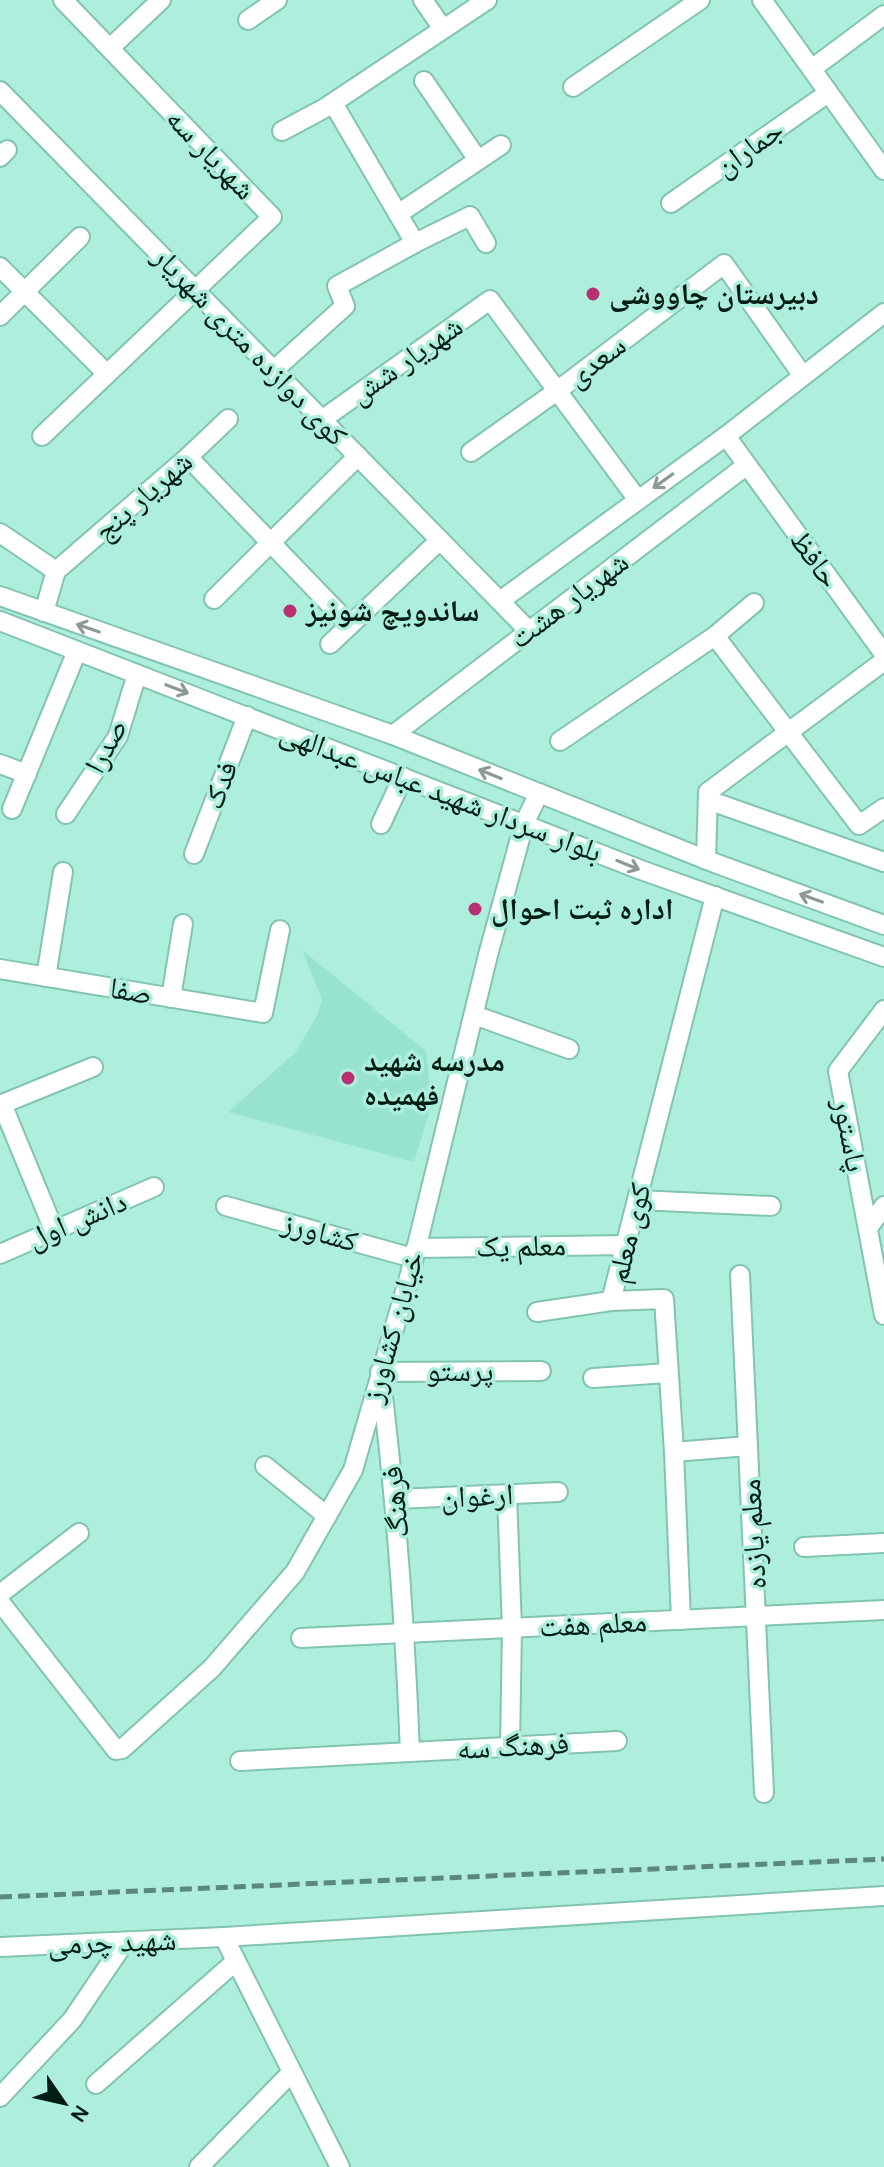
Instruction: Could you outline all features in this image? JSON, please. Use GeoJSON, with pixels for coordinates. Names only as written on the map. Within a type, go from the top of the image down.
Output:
{"type":"FeatureCollection","features":[{"type":"Feature","properties":{"kind":"street","name":"شهریار سه"},"geometry":{"type":"LineString","coordinates":[[42,436],[272,217],[63,0]]}},
{"type":"Feature","properties":{"kind":"street"},"geometry":{"type":"LineString","coordinates":[[110,48],[161,0]]}},
{"type":"Feature","properties":{"kind":"street"},"geometry":{"type":"LineString","coordinates":[[248,20],[277,0]]}},
{"type":"Feature","properties":{"kind":"street"},"geometry":{"type":"LineString","coordinates":[[423,0],[443,29]]}},
{"type":"Feature","properties":{"kind":"street"},"geometry":{"type":"LineString","coordinates":[[282,131],[333,103],[487,0]]}},
{"type":"Feature","properties":{"kind":"street"},"geometry":{"type":"LineString","coordinates":[[573,87],[700,0]]}},
{"type":"Feature","properties":{"kind":"street"},"geometry":{"type":"LineString","coordinates":[[762,0],[884,170]]}},
{"type":"Feature","properties":{"kind":"street"},"geometry":{"type":"LineString","coordinates":[[813,68],[884,15]]}},
{"type":"Feature","properties":{"kind":"street"},"geometry":{"type":"LineString","coordinates":[[424,81],[478,160]]}},
{"type":"Feature","properties":{"kind":"street","name":"کوی دوازده متری شهریار"},"geometry":{"type":"LineString","coordinates":[[0,91],[528,630]]}},
{"type":"Feature","properties":{"kind":"street","name":"جماران"},"geometry":{"type":"LineString","coordinates":[[671,203],[828,93]]}},
{"type":"Feature","properties":{"kind":"street"},"geometry":{"type":"LineString","coordinates":[[333,103],[415,243]]}},
{"type":"Feature","properties":{"kind":"street"},"geometry":{"type":"LineString","coordinates":[[398,214],[501,145]]}},
{"type":"Feature","properties":{"kind":"street"},"geometry":{"type":"LineString","coordinates":[[274,370],[345,306],[337,286],[470,216],[486,243]]}},
{"type":"Feature","properties":{"kind":"street"},"geometry":{"type":"LineString","coordinates":[[0,316],[80,237]]}},
{"type":"Feature","properties":{"kind":"street","name":"سعدی"},"geometry":{"type":"LineString","coordinates":[[471,452],[724,264],[803,376]]}},
{"type":"Feature","properties":{"kind":"street"},"geometry":{"type":"LineString","coordinates":[[0,267],[107,374]]}},
{"type":"Feature","properties":{"kind":"street","name":"شهریار شش"},"geometry":{"type":"LineString","coordinates":[[323,419],[490,300],[557,391]]}},
{"type":"Feature","properties":{"kind":"street"},"geometry":{"type":"LineString","coordinates":[[500,601],[726,436],[884,313]]}},
{"type":"Feature","properties":{"kind":"street"},"geometry":{"type":"LineString","coordinates":[[557,391],[638,500]]}},
{"type":"Feature","properties":{"kind":"street","name":"شهریار پنج"},"geometry":{"type":"LineString","coordinates":[[56,571],[228,419]]}},
{"type":"Feature","properties":{"kind":"street","name":"حافظ"},"geometry":{"type":"LineString","coordinates":[[726,436],[884,654]]}},
{"type":"Feature","properties":{"kind":"street"},"geometry":{"type":"LineString","coordinates":[[214,599],[358,456]]}},
{"type":"Feature","properties":{"kind":"street"},"geometry":{"type":"LineString","coordinates":[[188,457],[349,624]]}},
{"type":"Feature","properties":{"kind":"street","name":"شهریار هشت"},"geometry":{"type":"LineString","coordinates":[[393,735],[747,465]]}},
{"type":"Feature","properties":{"kind":"street"},"geometry":{"type":"LineString","coordinates":[[0,533],[56,571],[44,612]]}},
{"type":"Feature","properties":{"kind":"street"},"geometry":{"type":"LineString","coordinates":[[330,644],[440,540]]}},
{"type":"Feature","properties":{"kind":"street","name":"بلوار سردار شهید عباس عبدالهی"},"geometry":{"type":"LineString","coordinates":[[0,596],[393,735],[706,860],[884,925]]}},
{"type":"Feature","properties":{"kind":"street"},"geometry":{"type":"LineString","coordinates":[[560,741],[715,636],[754,603]]}},
{"type":"Feature","properties":{"kind":"street","name":"بلوار سردار شهید عباس عبدالهی"},"geometry":{"type":"LineString","coordinates":[[0,621],[524,824],[884,957]]}},
{"type":"Feature","properties":{"kind":"street"},"geometry":{"type":"LineString","coordinates":[[715,636],[859,825],[884,808]]}},
{"type":"Feature","properties":{"kind":"street"},"geometry":{"type":"LineString","coordinates":[[12,809],[77,651]]}},
{"type":"Feature","properties":{"kind":"street"},"geometry":{"type":"LineString","coordinates":[[706,860],[708,792],[884,661]]}},
{"type":"Feature","properties":{"kind":"street","name":"صدرا"},"geometry":{"type":"LineString","coordinates":[[66,814],[118,736],[137,674]]}},
{"type":"Feature","properties":{"kind":"street","name":"فدک"},"geometry":{"type":"LineString","coordinates":[[194,854],[247,716]]}},
{"type":"Feature","properties":{"kind":"street"},"geometry":{"type":"LineString","coordinates":[[0,764],[27,774]]}},
{"type":"Feature","properties":{"kind":"street"},"geometry":{"type":"LineString","coordinates":[[381,824],[403,777]]}},
{"type":"Feature","properties":{"kind":"street","name":"خیابان کشاورز"},"geometry":{"type":"LineString","coordinates":[[3,1614],[116,1750],[122,1749],[212,1668],[295,1572],[353,1470],[415,1253],[524,824],[539,793]]}},
{"type":"Feature","properties":{"kind":"street"},"geometry":{"type":"LineString","coordinates":[[708,800],[884,862]]}},
{"type":"Feature","properties":{"kind":"street"},"geometry":{"type":"LineString","coordinates":[[46,977],[63,872]]}},
{"type":"Feature","properties":{"kind":"street","name":"کوی معلم"},"geometry":{"type":"LineString","coordinates":[[681,1620],[664,1299],[611,1301],[715,896]]}},
{"type":"Feature","properties":{"kind":"street"},"geometry":{"type":"LineString","coordinates":[[171,998],[183,924]]}},
{"type":"Feature","properties":{"kind":"street","name":"صفا"},"geometry":{"type":"LineString","coordinates":[[0,969],[263,1013],[280,930]]}},
{"type":"Feature","properties":{"kind":"street","name":"پاستور"},"geometry":{"type":"LineString","coordinates":[[884,1010],[877,1034],[838,1071],[880,1277],[884,1315]]}},
{"type":"Feature","properties":{"kind":"street"},"geometry":{"type":"LineString","coordinates":[[474,1015],[569,1049]]}},
{"type":"Feature","properties":{"kind":"street"},"geometry":{"type":"LineString","coordinates":[[54,1230],[1,1105],[93,1067]]}},
{"type":"Feature","properties":{"kind":"street","name":"دانش اول"},"geometry":{"type":"LineString","coordinates":[[0,1254],[154,1187]]}},
{"type":"Feature","properties":{"kind":"street"},"geometry":{"type":"LineString","coordinates":[[637,1200],[771,1206]]}},
{"type":"Feature","properties":{"kind":"street","name":"کشاورز"},"geometry":{"type":"LineString","coordinates":[[226,1206],[415,1253]]}},
{"type":"Feature","properties":{"kind":"street"},"geometry":{"type":"LineString","coordinates":[[868,1228],[884,1206]]}},
{"type":"Feature","properties":{"kind":"street","name":"معلم یک"},"geometry":{"type":"LineString","coordinates":[[415,1253],[626,1245]]}},
{"type":"Feature","properties":{"kind":"street","name":"معلم یازده"},"geometry":{"type":"LineString","coordinates":[[740,1275],[764,1793]]}},
{"type":"Feature","properties":{"kind":"street"},"geometry":{"type":"LineString","coordinates":[[537,1312],[611,1301]]}},
{"type":"Feature","properties":{"kind":"street","name":"پرستو"},"geometry":{"type":"LineString","coordinates":[[380,1372],[541,1371]]}},
{"type":"Feature","properties":{"kind":"street","name":"فرهنگ"},"geometry":{"type":"LineString","coordinates":[[380,1372],[396,1499],[405,1633]]}},
{"type":"Feature","properties":{"kind":"street"},"geometry":{"type":"LineString","coordinates":[[593,1378],[668,1373]]}},
{"type":"Feature","properties":{"kind":"street"},"geometry":{"type":"LineString","coordinates":[[674,1452],[748,1446]]}},
{"type":"Feature","properties":{"kind":"street"},"geometry":{"type":"LineString","coordinates":[[265,1466],[327,1516]]}},
{"type":"Feature","properties":{"kind":"street","name":"ارغوان"},"geometry":{"type":"LineString","coordinates":[[396,1499],[558,1492]]}},
{"type":"Feature","properties":{"kind":"street"},"geometry":{"type":"LineString","coordinates":[[507,1495],[512,1628],[510,1746]]}},
{"type":"Feature","properties":{"kind":"street"},"geometry":{"type":"LineString","coordinates":[[0,1594],[79,1533]]}},
{"type":"Feature","properties":{"kind":"street"},"geometry":{"type":"LineString","coordinates":[[804,1547],[883,1549]]}},
{"type":"Feature","properties":{"kind":"street","name":"معلم هفت"},"geometry":{"type":"LineString","coordinates":[[301,1638],[884,1610]]}},
{"type":"Feature","properties":{"kind":"street"},"geometry":{"type":"LineString","coordinates":[[405,1633],[410,1752]]}},
{"type":"Feature","properties":{"kind":"street","name":"فرهنگ سه"},"geometry":{"type":"LineString","coordinates":[[240,1761],[617,1741]]}},
{"type":"Feature","properties":{"kind":"street","name":"شهید چرمی"},"geometry":{"type":"LineString","coordinates":[[0,1947],[124,1943],[884,1896]]}},
{"type":"Feature","properties":{"kind":"street"},"geometry":{"type":"LineString","coordinates":[[224,1937],[340,2167]]}},
{"type":"Feature","properties":{"kind":"street"},"geometry":{"type":"LineString","coordinates":[[0,2097],[72,2020],[124,1943]]}},
{"type":"Feature","properties":{"kind":"street"},"geometry":{"type":"LineString","coordinates":[[96,2084],[236,1961]]}},
{"type":"Feature","properties":{"kind":"street"},"geometry":{"type":"LineString","coordinates":[[199,2167],[292,2072]]}},
{"type":"Feature","properties":{"kind":"shaded area","name":"مدرسه شهید فهمیده"},"geometry":{"type":"Polygon","coordinates":[[[302,950],[426,1051],[432,1104],[414,1162],[228,1112],[296,1052],[317,1015],[322,1000],[302,950]]]}},
{"type":"Feature","properties":{"kind":"railway"},"geometry":{"type":"LineString","coordinates":[[0,1897],[884,1859]]}},
{"type":"Feature","properties":{"kind":"place","name":"دبیرستان چاووشی"},"geometry":{"type":"Point","coordinates":[593,294]}},
{"type":"Feature","properties":{"kind":"place","name":"ساندویچ شونیز"},"geometry":{"type":"Point","coordinates":[290,611]}},
{"type":"Feature","properties":{"kind":"place","name":"اداره ثبت احوال"},"geometry":{"type":"Point","coordinates":[475,909]}},
{"type":"Feature","properties":{"kind":"place","name":"مدرسه شهید فهمیده"},"geometry":{"type":"Point","coordinates":[348,1078]}}]}
